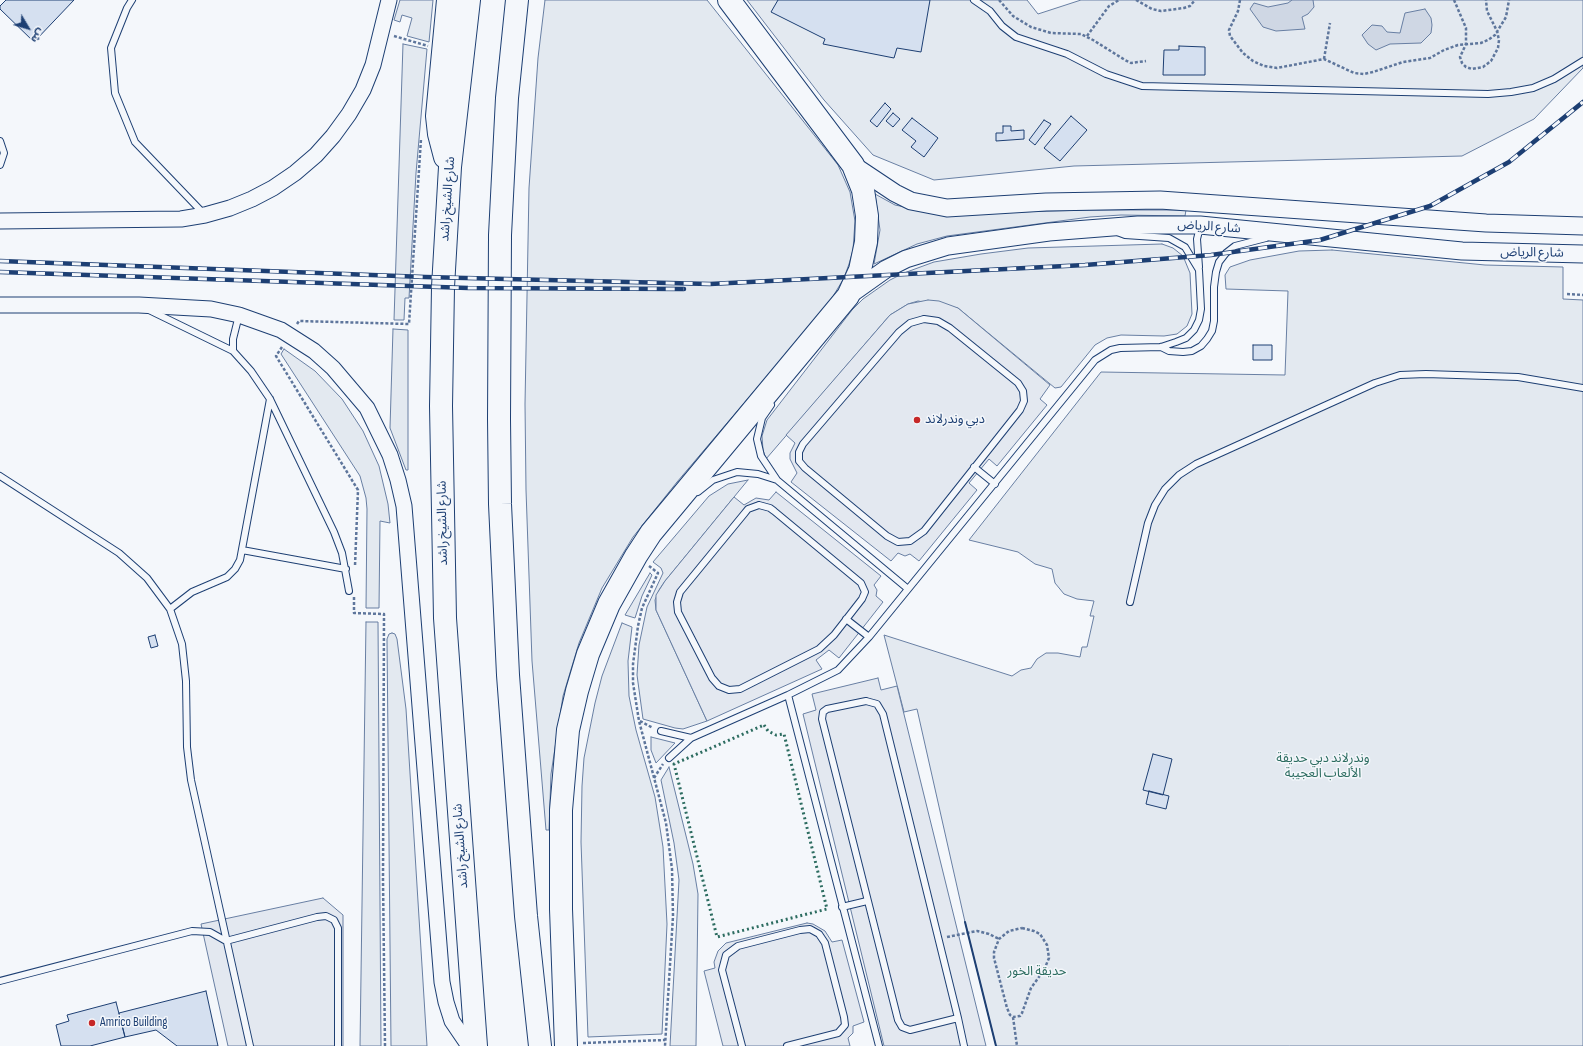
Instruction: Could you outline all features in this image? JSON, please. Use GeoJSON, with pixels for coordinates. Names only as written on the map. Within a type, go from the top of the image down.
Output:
{"type":"FeatureCollection","features":[{"type":"Feature","properties":{"kind":"highway"},"geometry":{"type":"LineString","coordinates":[[448,0],[438,116],[443,152],[450,167]]}},
{"type":"Feature","properties":{"kind":"highway","name":"شارع الشيخ راشد"},"geometry":{"type":"LineString","coordinates":[[469,0],[450,167],[443,286],[442,346],[445,618],[476,1046]]}},
{"type":"Feature","properties":{"kind":"highway"},"geometry":{"type":"LineString","coordinates":[[517,0],[507,98],[500,235],[500,496],[508,675],[526,916],[540,1046]]}},
{"type":"Feature","properties":{"kind":"highway"},"geometry":{"type":"LineString","coordinates":[[575,1045],[560,858],[561,810],[568,730],[577,691],[598,629],[622,580],[651,533],[685,490],[799,362],[848,296],[860,270],[866,242],[867,216],[863,190],[853,165],[730,0]]}},
{"type":"Feature","properties":{"kind":"main road","name":"شارع الرياض"},"geometry":{"type":"LineString","coordinates":[[853,165],[900,196],[929,206],[947,208],[1136,200],[1185,201],[1486,223],[1583,226]]}},
{"type":"Feature","properties":{"kind":"main road"},"geometry":{"type":"LineString","coordinates":[[1200,225],[1208,217],[1218,214],[1262,212],[1273,208]]}},
{"type":"Feature","properties":{"kind":"main road","name":"شارع الرياض"},"geometry":{"type":"LineString","coordinates":[[848,296],[886,269],[906,259],[934,250],[971,242],[1049,232],[1108,227],[1200,225],[1462,251],[1580,256]]}},
{"type":"Feature","properties":{"kind":"street"},"geometry":{"type":"LineString","coordinates":[[0,221],[160,220],[205,215],[247,202],[266,192],[295,173],[316,155],[345,120],[363,90],[373,65],[389,0]]}},
{"type":"Feature","properties":{"kind":"street"},"geometry":{"type":"LineString","coordinates":[[0,305],[139,305],[211,309],[239,315],[289,335],[314,351],[351,387],[367,408],[380,431],[390,455],[404,506],[442,982],[452,1021],[469,1046]]}},
{"type":"Feature","properties":{"kind":"lane"},"geometry":{"type":"LineString","coordinates":[[132,0],[127,8],[111,48],[115,93],[135,142],[205,215]]}},
{"type":"Feature","properties":{"kind":"lane"},"geometry":{"type":"LineString","coordinates":[[974,0],[990,11],[1002,26],[1016,37],[1067,54],[1112,76],[1142,86],[1488,94],[1533,88],[1554,80],[1583,61]]}},
{"type":"Feature","properties":{"kind":"lane"},"geometry":{"type":"LineString","coordinates":[[0,141],[4,153],[0,165]]}},
{"type":"Feature","properties":{"kind":"lane"},"geometry":{"type":"LineString","coordinates":[[668,758],[691,738],[788,695],[838,670],[868,637],[995,484],[1095,360],[1111,350],[1120,348],[1160,347],[1186,338],[1194,330],[1199,320],[1201,309],[1197,239],[1200,225]]}},
{"type":"Feature","properties":{"kind":"lane"},"geometry":{"type":"LineString","coordinates":[[1108,227],[1125,235],[1160,236],[1178,241],[1191,254],[1199,270]]}},
{"type":"Feature","properties":{"kind":"lane"},"geometry":{"type":"LineString","coordinates":[[1160,347],[1169,352],[1192,351],[1201,346],[1208,339],[1212,331],[1214,321],[1216,272],[1219,262],[1226,253],[1235,246],[1246,242],[1289,233]]}},
{"type":"Feature","properties":{"kind":"lane"},"geometry":{"type":"LineString","coordinates":[[139,305],[233,351],[251,371],[270,399],[334,532],[352,590]]}},
{"type":"Feature","properties":{"kind":"lane"},"geometry":{"type":"LineString","coordinates":[[233,351],[235,327],[239,315]]}},
{"type":"Feature","properties":{"kind":"lane"},"geometry":{"type":"LineString","coordinates":[[931,320],[950,328],[1018,383],[1024,391],[1024,401],[1020,410],[974,467],[920,535],[910,541],[904,542],[892,540],[805,468],[799,461],[798,452],[803,444],[899,332],[917,321],[931,320]]}},
{"type":"Feature","properties":{"kind":"lane"},"geometry":{"type":"LineString","coordinates":[[1130,602],[1148,523],[1155,505],[1170,484],[1179,475],[1196,464],[1375,383],[1400,375],[1518,377],[1583,388]]}},
{"type":"Feature","properties":{"kind":"lane"},"geometry":{"type":"LineString","coordinates":[[170,608],[192,592],[227,577],[235,569],[240,560],[270,399]]}},
{"type":"Feature","properties":{"kind":"lane"},"geometry":{"type":"LineString","coordinates":[[774,401],[762,418],[757,439],[761,456],[777,480],[908,588]]}},
{"type":"Feature","properties":{"kind":"lane"},"geometry":{"type":"LineString","coordinates":[[974,467],[995,484]]}},
{"type":"Feature","properties":{"kind":"lane"},"geometry":{"type":"LineString","coordinates":[[695,496],[713,480],[730,473],[751,472],[777,480]]}},
{"type":"Feature","properties":{"kind":"lane"},"geometry":{"type":"LineString","coordinates":[[0,476],[119,553],[148,578],[170,608],[182,644],[186,681],[187,747],[191,780],[250,1046]]}},
{"type":"Feature","properties":{"kind":"lane"},"geometry":{"type":"LineString","coordinates":[[759,505],[764,506],[774,512],[863,585],[864,596],[846,619],[827,642],[810,654],[740,688],[729,690],[719,686],[712,678],[678,612],[677,602],[680,592],[748,509],[759,505]]}},
{"type":"Feature","properties":{"kind":"lane"},"geometry":{"type":"LineString","coordinates":[[651,533],[673,518]]}},
{"type":"Feature","properties":{"kind":"lane"},"geometry":{"type":"LineString","coordinates":[[242,550],[346,569]]}},
{"type":"Feature","properties":{"kind":"lane"},"geometry":{"type":"LineString","coordinates":[[846,619],[868,637]]}},
{"type":"Feature","properties":{"kind":"lane"},"geometry":{"type":"LineString","coordinates":[[788,695],[879,1046]]}},
{"type":"Feature","properties":{"kind":"lane"},"geometry":{"type":"LineString","coordinates":[[958,1018],[910,1030],[899,1024],[821,717],[823,712],[827,709],[866,701],[877,704],[884,714],[939,939],[958,1018],[964,1046]]}},
{"type":"Feature","properties":{"kind":"lane"},"geometry":{"type":"LineString","coordinates":[[661,731],[691,738]]}},
{"type":"Feature","properties":{"kind":"lane"},"geometry":{"type":"LineString","coordinates":[[842,907],[867,901]]}},
{"type":"Feature","properties":{"kind":"lane"},"geometry":{"type":"LineString","coordinates":[[0,983],[192,931],[210,932],[226,942],[322,916],[334,920],[338,934],[338,1046]]}},
{"type":"Feature","properties":{"kind":"lane"},"geometry":{"type":"LineString","coordinates":[[742,1046],[722,970],[726,955],[738,946],[800,930],[810,929],[819,934],[825,943],[845,1025],[838,1033],[789,1046]]}},
{"type":"Feature","properties":{"kind":"path"},"geometry":{"type":"LineString","coordinates":[[999,0],[1013,16],[1036,29],[1050,33],[1074,33],[1087,36],[1131,63],[1146,61]]}},
{"type":"Feature","properties":{"kind":"path"},"geometry":{"type":"LineString","coordinates":[[1087,36],[1109,6],[1119,0]]}},
{"type":"Feature","properties":{"kind":"path"},"geometry":{"type":"LineString","coordinates":[[1136,0],[1152,9],[1161,11],[1184,8],[1190,6],[1195,0]]}},
{"type":"Feature","properties":{"kind":"path"},"geometry":{"type":"LineString","coordinates":[[1240,0],[1238,11],[1229,30],[1230,36],[1244,53],[1253,61],[1264,66],[1277,68],[1324,59],[1354,73],[1364,74],[1402,62],[1430,58],[1450,47],[1481,43],[1495,35],[1506,17],[1510,0]]}},
{"type":"Feature","properties":{"kind":"path"},"geometry":{"type":"LineString","coordinates":[[1454,0],[1466,28],[1466,44],[1460,57],[1462,63],[1466,67],[1472,69],[1483,67],[1491,61],[1498,48],[1499,40],[1497,31],[1487,11],[1486,0]]}},
{"type":"Feature","properties":{"kind":"path"},"geometry":{"type":"LineString","coordinates":[[1324,59],[1330,23]]}},
{"type":"Feature","properties":{"kind":"path"},"geometry":{"type":"LineString","coordinates":[[381,33],[429,46],[429,54]]}},
{"type":"Feature","properties":{"kind":"path"},"geometry":{"type":"LineString","coordinates":[[355,567],[358,490],[276,356],[298,321],[409,324],[422,131]]}},
{"type":"Feature","properties":{"kind":"path"},"geometry":{"type":"LineString","coordinates":[[1567,294],[1583,295]]}},
{"type":"Feature","properties":{"kind":"path"},"geometry":{"type":"LineString","coordinates":[[647,564],[658,573],[642,608],[634,645],[633,683],[639,721],[666,823],[672,877],[673,916],[665,1046]]}},
{"type":"Feature","properties":{"kind":"path"},"geometry":{"type":"LineString","coordinates":[[352,590],[354,613],[384,614],[383,880],[385,1046]]}},
{"type":"Feature","properties":{"kind":"path"},"geometry":{"type":"LineString","coordinates":[[639,721],[661,731]]}},
{"type":"Feature","properties":{"kind":"path"},"geometry":{"type":"LineString","coordinates":[[654,778],[668,758]]}},
{"type":"Feature","properties":{"kind":"path"},"geometry":{"type":"LineString","coordinates":[[1013,1017],[1017,1017],[1022,1013],[1031,988],[1047,964],[1049,951],[1044,939],[1040,934],[1028,928],[1009,931],[999,939],[994,952],[994,958],[1008,1012],[1013,1017],[1017,1046]]}},
{"type":"Feature","properties":{"kind":"path"},"geometry":{"type":"LineString","coordinates":[[939,939],[977,931],[999,939]]}},
{"type":"Feature","properties":{"kind":"path"},"geometry":{"type":"LineString","coordinates":[[575,1045],[665,1040]]}},
{"type":"Feature","properties":{"kind":"green space"},"geometry":{"type":"Polygon","coordinates":[[[400,0],[433,0],[429,42],[407,36],[412,18],[402,15],[400,22],[394,20],[400,0]]]}},
{"type":"Feature","properties":{"kind":"green space"},"geometry":{"type":"Polygon","coordinates":[[[545,0],[707,0],[838,165],[850,192],[855,221],[853,250],[849,264],[844,278],[829,303],[677,482],[633,537],[602,588],[579,643],[563,696],[551,774],[549,830],[546,830],[532,661],[526,490],[525,404],[529,188],[538,58],[545,0]]]}},
{"type":"Feature","properties":{"kind":"green space"},"geometry":{"type":"Polygon","coordinates":[[[747,0],[1027,0],[1038,14],[1081,0],[1583,0],[1583,68],[1534,119],[1462,156],[1074,166],[934,180],[873,155],[824,100],[747,0]]]}},
{"type":"Feature","properties":{"kind":"green space"},"geometry":{"type":"Polygon","coordinates":[[[403,44],[427,49],[416,173],[409,298],[405,298],[404,320],[394,320],[403,44]]]}},
{"type":"Feature","properties":{"kind":"green space"},"geometry":{"type":"Polygon","coordinates":[[[875,194],[895,205],[938,214],[1090,210],[1186,210],[1185,216],[1121,215],[1090,217],[947,236],[917,244],[874,264],[880,230],[875,194]]]}},
{"type":"Feature","properties":{"kind":"green space"},"geometry":{"type":"Polygon","coordinates":[[[1162,244],[1173,248],[1183,256],[1190,273],[1192,314],[1187,326],[1177,334],[1164,336],[1121,335],[1107,338],[1095,345],[1061,387],[1055,388],[958,308],[918,301],[908,304],[890,315],[766,459],[763,450],[762,436],[767,420],[852,310],[863,299],[890,280],[934,262],[981,254],[1028,248],[1162,244]]]}},
{"type":"Feature","properties":{"kind":"green space","name":"وندرلاند دبي حديقة الألعاب العجيبة"},"geometry":{"type":"Polygon","coordinates":[[[1332,250],[1485,265],[1563,267],[1563,299],[1583,300],[1583,1046],[996,1046],[965,922],[917,709],[904,712],[884,635],[1012,676],[1021,670],[1031,668],[1037,659],[1046,653],[1058,653],[1080,657],[1082,647],[1087,647],[1094,616],[1090,616],[1094,601],[1077,599],[1064,594],[1055,583],[1052,569],[1035,564],[1018,552],[969,540],[1101,372],[1285,375],[1288,291],[1226,289],[1225,275],[1230,267],[1250,260],[1299,251],[1332,250]]]}},
{"type":"Feature","properties":{"kind":"green space"},"geometry":{"type":"Polygon","coordinates":[[[393,329],[408,330],[408,470],[406,470],[390,428],[393,329]]]}},
{"type":"Feature","properties":{"kind":"green space"},"geometry":{"type":"Polygon","coordinates":[[[284,349],[315,371],[342,399],[363,431],[379,466],[388,504],[390,523],[380,521],[379,608],[366,608],[367,509],[366,498],[360,476],[281,354],[284,349]]]}},
{"type":"Feature","properties":{"kind":"green space"},"geometry":{"type":"Polygon","coordinates":[[[748,480],[665,581],[655,600],[656,610],[707,721],[683,729],[643,719],[637,675],[639,645],[647,607],[663,573],[661,568],[653,562],[709,496],[728,484],[748,480]]]}},
{"type":"Feature","properties":{"kind":"green space"},"geometry":{"type":"Polygon","coordinates":[[[650,573],[652,575],[642,596],[635,618],[625,615],[650,573]]]}},
{"type":"Feature","properties":{"kind":"green space"},"geometry":{"type":"Polygon","coordinates":[[[366,622],[378,622],[381,1046],[360,1046],[366,622]]]}},
{"type":"Feature","properties":{"kind":"green space"},"geometry":{"type":"Polygon","coordinates":[[[622,623],[632,627],[628,661],[629,696],[636,730],[655,797],[663,847],[667,924],[662,1034],[588,1037],[581,842],[584,758],[602,676],[622,623]]]}},
{"type":"Feature","properties":{"kind":"green space"},"geometry":{"type":"Polygon","coordinates":[[[389,634],[395,634],[397,639],[406,709],[427,1046],[391,1046],[387,639],[389,634]]]}},
{"type":"Feature","properties":{"kind":"green space"},"geometry":{"type":"Polygon","coordinates":[[[651,737],[675,743],[656,763],[651,750],[651,737]]]}},
{"type":"Feature","properties":{"kind":"green space"},"geometry":{"type":"Polygon","coordinates":[[[669,767],[693,864],[698,894],[696,1046],[670,1046],[679,880],[674,843],[661,780],[669,767]]]}},
{"type":"Feature","properties":{"kind":"shaded area"},"geometry":{"type":"Polygon","coordinates":[[[1292,0],[1313,0],[1314,7],[1308,14],[1302,17],[1305,29],[1276,31],[1263,27],[1250,9],[1254,3],[1268,7],[1288,3],[1292,0]]]}},
{"type":"Feature","properties":{"kind":"shaded area"},"geometry":{"type":"Polygon","coordinates":[[[1425,9],[1431,18],[1432,25],[1431,33],[1421,43],[1390,44],[1376,50],[1368,44],[1362,35],[1372,25],[1382,26],[1387,32],[1400,33],[1405,13],[1425,9]]]}},
{"type":"Feature","properties":{"kind":"shaded area","name":"دبي وندرلاند"},"geometry":{"type":"Polygon","coordinates":[[[928,300],[939,301],[958,308],[1050,385],[1040,399],[1047,405],[997,466],[989,459],[969,483],[977,490],[919,561],[910,554],[905,556],[898,553],[891,561],[791,482],[797,473],[790,459],[790,453],[795,443],[786,435],[890,315],[908,304],[928,300]]]}},
{"type":"Feature","properties":{"kind":"shaded area"},"geometry":{"type":"Polygon","coordinates":[[[776,492],[881,576],[874,585],[877,590],[876,596],[883,602],[839,658],[829,650],[816,660],[822,669],[707,721],[656,610],[656,595],[665,581],[734,497],[744,505],[756,498],[769,500],[776,492]]]}},
{"type":"Feature","properties":{"kind":"shaded area"},"geometry":{"type":"Polygon","coordinates":[[[878,678],[881,690],[897,686],[986,1046],[884,1046],[803,714],[816,710],[812,694],[878,678]]]}},
{"type":"Feature","properties":{"kind":"shaded area"},"geometry":{"type":"Polygon","coordinates":[[[323,898],[343,915],[343,1046],[228,1046],[201,924],[323,898]]]}},
{"type":"Feature","properties":{"kind":"shaded area"},"geometry":{"type":"Polygon","coordinates":[[[807,923],[813,924],[825,931],[832,942],[842,940],[864,1022],[853,1026],[853,1033],[848,1038],[850,1046],[723,1046],[704,971],[715,968],[714,962],[718,951],[726,943],[807,923]]]}},
{"type":"Feature","properties":{"kind":"building"},"geometry":{"type":"Polygon","coordinates":[[[6,0],[74,0],[34,42],[0,9],[0,6],[6,0]]]}},
{"type":"Feature","properties":{"kind":"building"},"geometry":{"type":"Polygon","coordinates":[[[778,0],[930,0],[921,52],[897,48],[894,58],[823,44],[825,39],[771,12],[778,0]]]}},
{"type":"Feature","properties":{"kind":"building"},"geometry":{"type":"Polygon","coordinates":[[[1179,46],[1205,47],[1205,75],[1163,75],[1164,50],[1179,50],[1179,46]]]}},
{"type":"Feature","properties":{"kind":"building"},"geometry":{"type":"Polygon","coordinates":[[[885,103],[891,109],[877,127],[870,121],[885,103]]]}},
{"type":"Feature","properties":{"kind":"building"},"geometry":{"type":"Polygon","coordinates":[[[893,113],[900,119],[893,127],[886,121],[893,113]]]}},
{"type":"Feature","properties":{"kind":"building"},"geometry":{"type":"Polygon","coordinates":[[[1071,116],[1087,130],[1060,161],[1044,148],[1071,116]]]}},
{"type":"Feature","properties":{"kind":"building"},"geometry":{"type":"Polygon","coordinates":[[[912,118],[938,138],[924,157],[911,147],[916,141],[902,130],[912,118]]]}},
{"type":"Feature","properties":{"kind":"building"},"geometry":{"type":"Polygon","coordinates":[[[1044,120],[1051,124],[1035,145],[1029,140],[1044,120]]]}},
{"type":"Feature","properties":{"kind":"building"},"geometry":{"type":"Polygon","coordinates":[[[1003,126],[1011,126],[1011,131],[1024,130],[1024,139],[996,141],[996,133],[1003,133],[1003,126]]]}},
{"type":"Feature","properties":{"kind":"building"},"geometry":{"type":"Polygon","coordinates":[[[1253,345],[1272,345],[1272,360],[1253,360],[1253,345]]]}},
{"type":"Feature","properties":{"kind":"building"},"geometry":{"type":"Polygon","coordinates":[[[155,635],[158,646],[151,648],[148,637],[155,635]]]}},
{"type":"Feature","properties":{"kind":"building"},"geometry":{"type":"Polygon","coordinates":[[[1153,754],[1172,759],[1163,795],[1143,790],[1153,754]]]}},
{"type":"Feature","properties":{"kind":"building"},"geometry":{"type":"Polygon","coordinates":[[[1149,791],[1169,796],[1166,809],[1146,804],[1149,791]]]}},
{"type":"Feature","properties":{"kind":"building"},"geometry":{"type":"Polygon","coordinates":[[[206,991],[218,1046],[177,1046],[156,1030],[125,1037],[119,1013],[206,991]]]}},
{"type":"Feature","properties":{"kind":"building","name":"Amrico Building"},"geometry":{"type":"Polygon","coordinates":[[[116,1002],[125,1037],[90,1046],[61,1046],[56,1025],[69,1021],[67,1015],[116,1002]]]}},
{"type":"Feature","properties":{"kind":"railway"},"geometry":{"type":"LineString","coordinates":[[0,261],[425,277],[710,284],[1085,265],[1211,255],[1320,240],[1430,206],[1509,162],[1583,102]]}},
{"type":"Feature","properties":{"kind":"railway"},"geometry":{"type":"LineString","coordinates":[[0,272],[468,288],[684,289]]}},
{"type":"Feature","properties":{"kind":"hedge"},"geometry":{"type":"LineString","coordinates":[[764,725],[768,731],[776,735],[784,734],[827,909],[717,937],[674,764],[764,725]]}},
{"type":"Feature","properties":{"kind":"wall"},"geometry":{"type":"LineString","coordinates":[[965,922],[996,1046]]}},
{"type":"Feature","properties":{"kind":"place","name":"دبي وندرلاند"},"geometry":{"type":"Point","coordinates":[917,420]}},
{"type":"Feature","properties":{"kind":"place","name":"Amrico Building"},"geometry":{"type":"Point","coordinates":[92,1023]}},
{"type":"Feature","properties":{"kind":"park label","name":"حديقة الخور"},"geometry":{"type":"Point","coordinates":[1037,972]}}]}
